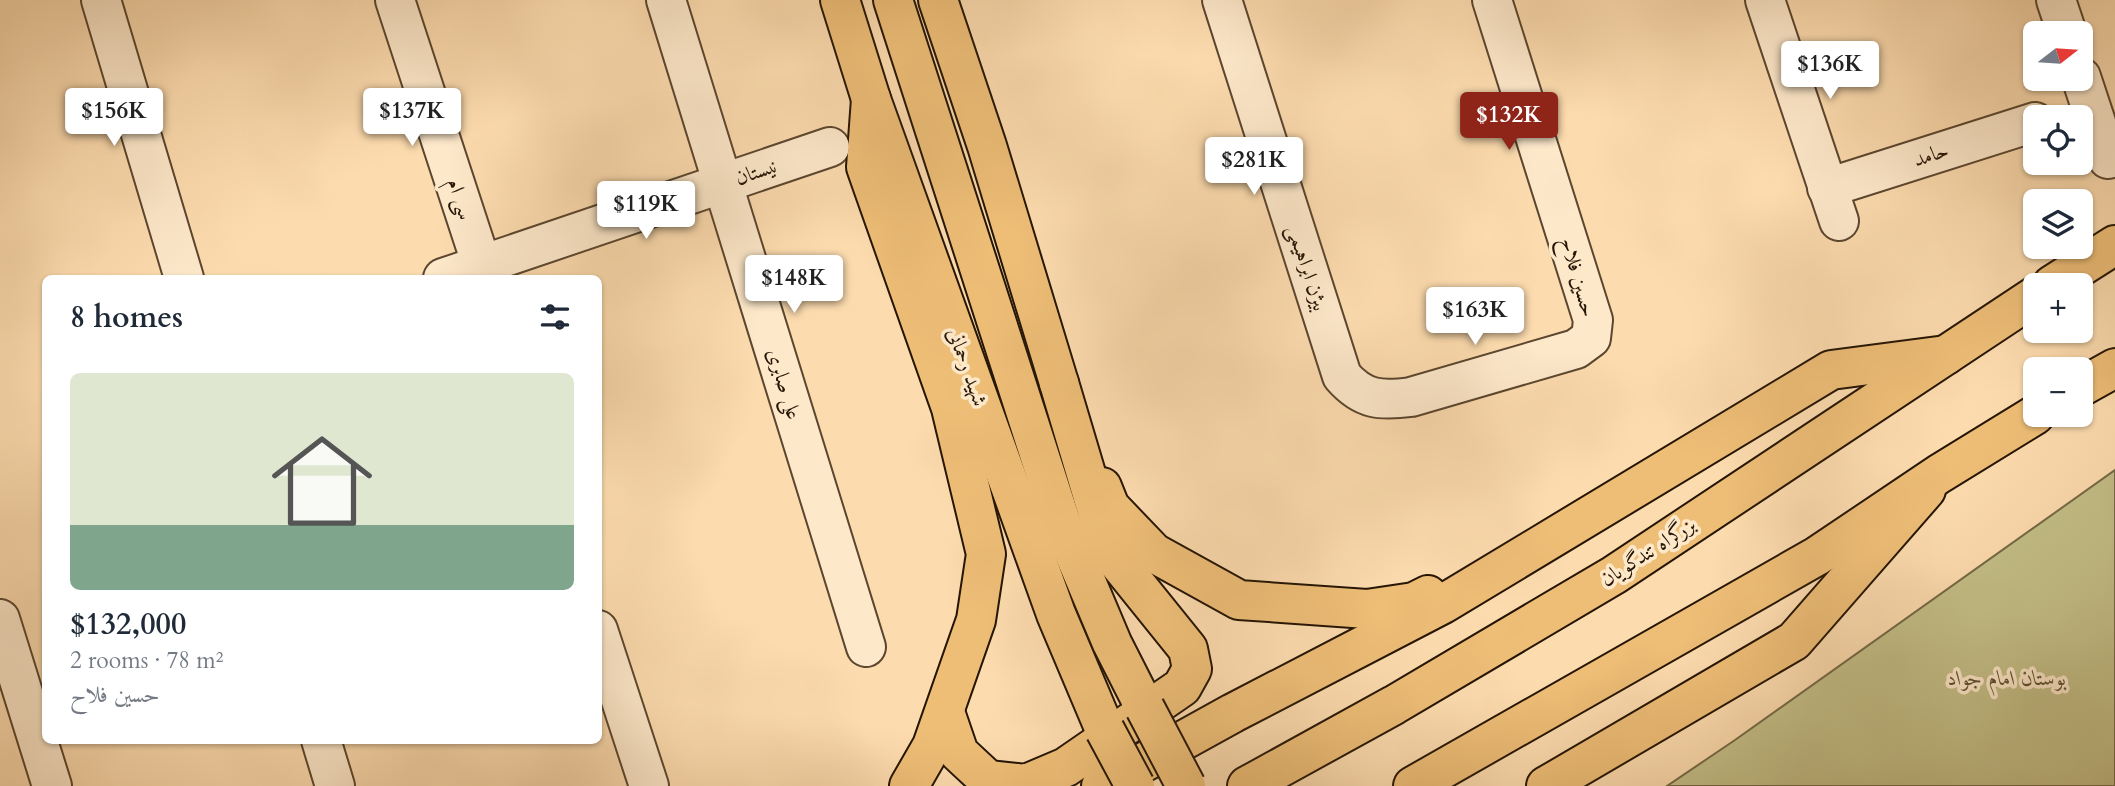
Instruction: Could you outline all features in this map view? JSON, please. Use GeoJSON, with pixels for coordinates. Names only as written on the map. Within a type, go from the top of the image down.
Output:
{"type":"FeatureCollection","features":[{"type":"Feature","properties":{"kind":"main road","name":"شهید رحمانی"},"geometry":{"type":"LineString","coordinates":[[840,0],[871,99],[1056,614],[1105,730],[1135,786]]}},
{"type":"Feature","properties":{"kind":"main road","name":"شهید رحمانی"},"geometry":{"type":"LineString","coordinates":[[892,0],[1061,522],[1112,643],[1185,786]]}},
{"type":"Feature","properties":{"kind":"main road"},"geometry":{"type":"LineString","coordinates":[[938,0],[987,146],[1109,551],[1188,649],[1192,669],[1182,687],[1066,767],[1026,784],[988,780],[959,752],[945,712]]}},
{"type":"Feature","properties":{"kind":"main road"},"geometry":{"type":"LineString","coordinates":[[871,99],[866,167],[951,408],[986,554],[976,620],[932,746],[909,786]]}},
{"type":"Feature","properties":{"kind":"main road"},"geometry":{"type":"LineString","coordinates":[[2071,273],[2115,245]]}},
{"type":"Feature","properties":{"kind":"main road","name":"بزرگراه تندگویان"},"geometry":{"type":"LineString","coordinates":[[1247,786],[1394,705],[1614,576],[2023,304]]}},
{"type":"Feature","properties":{"kind":"main road"},"geometry":{"type":"LineString","coordinates":[[1101,786],[1233,713],[1443,604],[1831,370],[1946,355]]}},
{"type":"Feature","properties":{"kind":"main road"},"geometry":{"type":"LineString","coordinates":[[2093,380],[2115,368]]}},
{"type":"Feature","properties":{"kind":"main road"},"geometry":{"type":"LineString","coordinates":[[1059,383],[1110,507],[1154,552],[1239,600],[1367,609],[1414,602],[1536,547]]}},
{"type":"Feature","properties":{"kind":"main road"},"geometry":{"type":"LineString","coordinates":[[1413,786],[1818,556],[1940,474],[2023,422]]}},
{"type":"Feature","properties":{"kind":"main road"},"geometry":{"type":"LineString","coordinates":[[1546,786],[1794,641],[1940,474]]}},
{"type":"Feature","properties":{"kind":"street"},"geometry":{"type":"LineString","coordinates":[[101,0],[183,275]]}},
{"type":"Feature","properties":{"kind":"street","name":"سی ام"},"geometry":{"type":"LineString","coordinates":[[395,0],[484,272]]}},
{"type":"Feature","properties":{"kind":"street","name":"علی صابری"},"geometry":{"type":"LineString","coordinates":[[666,0],[866,647]]}},
{"type":"Feature","properties":{"kind":"street","name":"بیژن ابراهیمی"},"geometry":{"type":"LineString","coordinates":[[1222,0],[1342,376]]}},
{"type":"Feature","properties":{"kind":"street","name":"حسین فلاح"},"geometry":{"type":"LineString","coordinates":[[1342,376],[1355,391],[1385,401],[1411,397],[1576,349],[1591,338],[1593,320],[1492,0]]}},
{"type":"Feature","properties":{"kind":"street","name":"حامد"},"geometry":{"type":"LineString","coordinates":[[1765,0],[1833,205],[2023,127]]}},
{"type":"Feature","properties":{"kind":"street"},"geometry":{"type":"LineString","coordinates":[[2056,0],[2063,21]]}},
{"type":"Feature","properties":{"kind":"street"},"geometry":{"type":"LineString","coordinates":[[2066,105],[2085,91],[2108,159]]}},
{"type":"Feature","properties":{"kind":"street","name":"نیستان"},"geometry":{"type":"LineString","coordinates":[[464,275],[484,272],[722,183],[830,147]]}},
{"type":"Feature","properties":{"kind":"street"},"geometry":{"type":"LineString","coordinates":[[0,619],[10,687],[52,786]]}},
{"type":"Feature","properties":{"kind":"street"},"geometry":{"type":"LineString","coordinates":[[602,642],[649,786]]}},
{"type":"Feature","properties":{"kind":"street"},"geometry":{"type":"LineString","coordinates":[[322,744],[335,786]]}},
{"type":"Feature","properties":{"kind":"green space","name":"بوستان امام جواد"},"geometry":{"type":"Polygon","coordinates":[[[2115,470],[2115,786],[1667,786],[1735,740],[2115,470]]]}}]}
